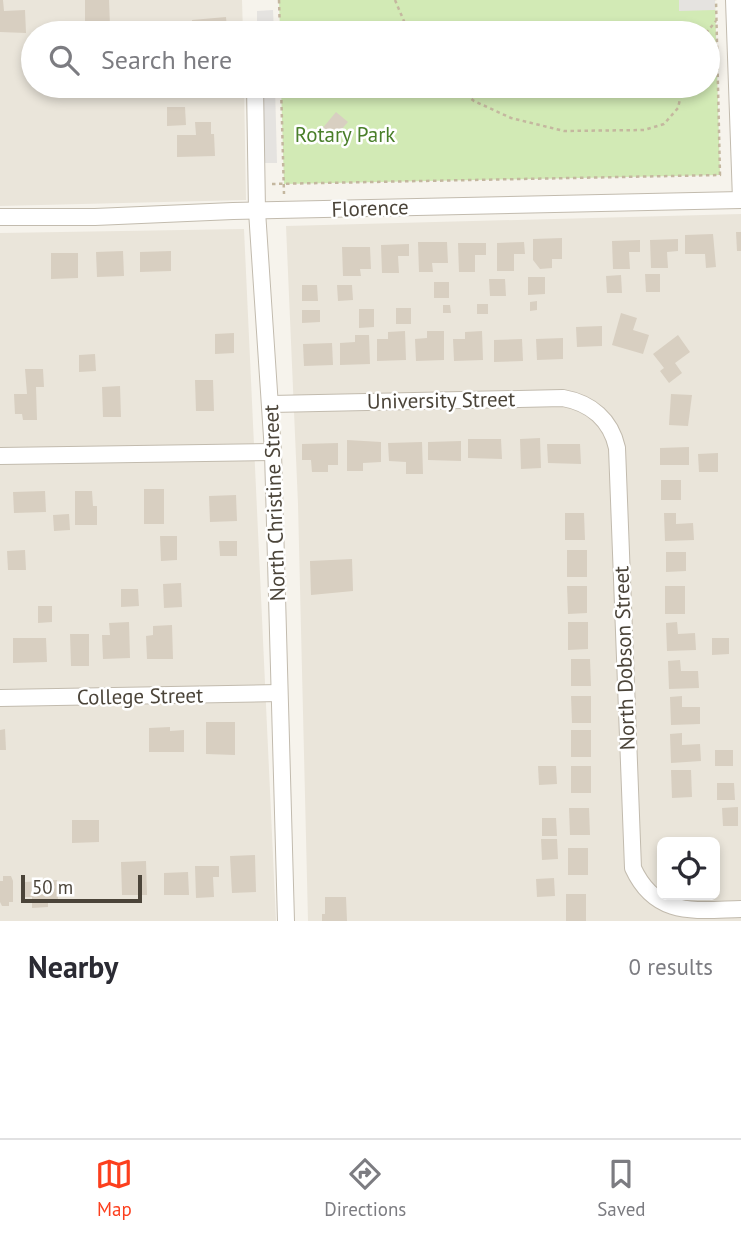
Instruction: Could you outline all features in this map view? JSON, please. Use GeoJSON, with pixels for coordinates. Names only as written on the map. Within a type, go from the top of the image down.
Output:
{"type":"FeatureCollection","features":[{"type":"Feature","properties":{"kind":"street"},"geometry":{"type":"LineString","coordinates":[[734,0],[741,200]]}},
{"type":"Feature","properties":{"kind":"street","name":"North Christine Street"},"geometry":{"type":"LineString","coordinates":[[255,98],[257,211],[273,452],[286,921]]}},
{"type":"Feature","properties":{"kind":"street","name":"Florence"},"geometry":{"type":"LineString","coordinates":[[0,217],[95,218],[257,211],[741,200]]}},
{"type":"Feature","properties":{"kind":"street","name":"University Street"},"geometry":{"type":"LineString","coordinates":[[271,404],[563,398],[584,403],[604,421]]}},
{"type":"Feature","properties":{"kind":"street","name":"North Dobson Street"},"geometry":{"type":"LineString","coordinates":[[604,421],[611,429],[617,449],[631,859],[639,881],[661,902],[688,910],[741,909]]}},
{"type":"Feature","properties":{"kind":"street"},"geometry":{"type":"LineString","coordinates":[[0,456],[273,452]]}},
{"type":"Feature","properties":{"kind":"street","name":"College Street"},"geometry":{"type":"LineString","coordinates":[[0,698],[279,693]]}},
{"type":"Feature","properties":{"kind":"path"},"geometry":{"type":"LineString","coordinates":[[279,0],[280,21]]}},
{"type":"Feature","properties":{"kind":"path"},"geometry":{"type":"LineString","coordinates":[[395,0],[404,21]]}},
{"type":"Feature","properties":{"kind":"path"},"geometry":{"type":"LineString","coordinates":[[716,0],[716,21]]}},
{"type":"Feature","properties":{"kind":"path"},"geometry":{"type":"LineString","coordinates":[[281,98],[284,197]]}},
{"type":"Feature","properties":{"kind":"path"},"geometry":{"type":"LineString","coordinates":[[470,98],[511,118],[564,131],[644,130],[664,124],[678,108],[680,98]]}},
{"type":"Feature","properties":{"kind":"path"},"geometry":{"type":"LineString","coordinates":[[257,184],[719,175],[718,98]]}},
{"type":"Feature","properties":{"kind":"shaded area"},"geometry":{"type":"Polygon","coordinates":[[[0,0],[242,0],[243,21],[21,21],[21,98],[244,98],[246,200],[0,206],[0,0]]]}},
{"type":"Feature","properties":{"kind":"shaded area"},"geometry":{"type":"Polygon","coordinates":[[[679,0],[715,0],[715,10],[679,11],[679,0]]]}},
{"type":"Feature","properties":{"kind":"shaded area"},"geometry":{"type":"Polygon","coordinates":[[[273,10],[273,21],[257,21],[257,11],[273,10]]]}},
{"type":"Feature","properties":{"kind":"shaded area"},"geometry":{"type":"Polygon","coordinates":[[[259,98],[275,98],[277,163],[261,163],[259,98]]]}},
{"type":"Feature","properties":{"kind":"shaded area"},"geometry":{"type":"Polygon","coordinates":[[[741,214],[741,921],[308,921],[298,504],[286,226],[741,214]]]}},
{"type":"Feature","properties":{"kind":"shaded area"},"geometry":{"type":"Polygon","coordinates":[[[244,229],[276,921],[0,921],[0,233],[244,229]]]}},
{"type":"Feature","properties":{"kind":"green space","name":"Rotary Park"},"geometry":{"type":"Polygon","coordinates":[[[279,0],[715,0],[716,21],[280,21],[279,0]]]}},
{"type":"Feature","properties":{"kind":"green space","name":"Rotary Park"},"geometry":{"type":"Polygon","coordinates":[[[281,98],[718,98],[720,175],[284,184],[281,98]]]}},
{"type":"Feature","properties":{"kind":"building"},"geometry":{"type":"Polygon","coordinates":[[[0,0],[3,0],[4,11],[25,10],[25,21],[21,21],[21,33],[0,32],[0,0]]]}},
{"type":"Feature","properties":{"kind":"building"},"geometry":{"type":"Polygon","coordinates":[[[85,0],[109,0],[110,21],[85,21],[85,0]]]}},
{"type":"Feature","properties":{"kind":"building"},"geometry":{"type":"Polygon","coordinates":[[[226,17],[226,21],[192,21],[226,17]]]}},
{"type":"Feature","properties":{"kind":"building"},"geometry":{"type":"Polygon","coordinates":[[[167,107],[185,107],[186,125],[167,126],[167,107]]]}},
{"type":"Feature","properties":{"kind":"building"},"geometry":{"type":"Polygon","coordinates":[[[336,112],[348,122],[332,140],[321,130],[336,112]]]}},
{"type":"Feature","properties":{"kind":"building"},"geometry":{"type":"Polygon","coordinates":[[[195,122],[211,122],[215,156],[177,157],[177,135],[196,135],[195,122]]]}},
{"type":"Feature","properties":{"kind":"building"},"geometry":{"type":"Polygon","coordinates":[[[736,232],[741,232],[741,251],[737,251],[736,232]]]}},
{"type":"Feature","properties":{"kind":"building"},"geometry":{"type":"Polygon","coordinates":[[[713,234],[716,267],[706,268],[705,254],[685,254],[685,235],[713,234]]]}},
{"type":"Feature","properties":{"kind":"building"},"geometry":{"type":"Polygon","coordinates":[[[562,238],[562,259],[552,259],[552,268],[540,269],[533,260],[533,239],[562,238]]]}},
{"type":"Feature","properties":{"kind":"building"},"geometry":{"type":"Polygon","coordinates":[[[678,239],[678,251],[667,252],[668,268],[651,268],[650,240],[678,239]]]}},
{"type":"Feature","properties":{"kind":"building"},"geometry":{"type":"Polygon","coordinates":[[[640,240],[640,252],[629,252],[630,269],[613,269],[612,241],[640,240]]]}},
{"type":"Feature","properties":{"kind":"building"},"geometry":{"type":"Polygon","coordinates":[[[418,242],[447,242],[448,263],[432,263],[433,272],[419,272],[418,242]]]}},
{"type":"Feature","properties":{"kind":"building"},"geometry":{"type":"Polygon","coordinates":[[[524,242],[525,254],[514,254],[514,271],[497,271],[497,243],[524,242]]]}},
{"type":"Feature","properties":{"kind":"building"},"geometry":{"type":"Polygon","coordinates":[[[458,243],[486,243],[486,255],[475,255],[475,272],[459,272],[458,243]]]}},
{"type":"Feature","properties":{"kind":"building"},"geometry":{"type":"Polygon","coordinates":[[[409,244],[409,256],[398,256],[399,273],[382,273],[381,245],[409,244]]]}},
{"type":"Feature","properties":{"kind":"building"},"geometry":{"type":"Polygon","coordinates":[[[342,247],[370,247],[371,269],[360,269],[361,276],[343,276],[342,247]]]}},
{"type":"Feature","properties":{"kind":"building"},"geometry":{"type":"Polygon","coordinates":[[[123,251],[124,276],[97,277],[96,252],[123,251]]]}},
{"type":"Feature","properties":{"kind":"building"},"geometry":{"type":"Polygon","coordinates":[[[171,251],[171,271],[140,272],[140,252],[171,251]]]}},
{"type":"Feature","properties":{"kind":"building"},"geometry":{"type":"Polygon","coordinates":[[[51,253],[78,253],[78,278],[51,279],[51,253]]]}},
{"type":"Feature","properties":{"kind":"building"},"geometry":{"type":"Polygon","coordinates":[[[645,274],[660,274],[660,292],[646,292],[645,274]]]}},
{"type":"Feature","properties":{"kind":"building"},"geometry":{"type":"Polygon","coordinates":[[[621,275],[622,293],[607,293],[606,276],[621,275]]]}},
{"type":"Feature","properties":{"kind":"building"},"geometry":{"type":"Polygon","coordinates":[[[528,277],[545,277],[545,294],[528,295],[528,277]]]}},
{"type":"Feature","properties":{"kind":"building"},"geometry":{"type":"Polygon","coordinates":[[[489,279],[505,279],[506,296],[490,296],[489,279]]]}},
{"type":"Feature","properties":{"kind":"building"},"geometry":{"type":"Polygon","coordinates":[[[434,282],[449,282],[449,298],[434,298],[434,282]]]}},
{"type":"Feature","properties":{"kind":"building"},"geometry":{"type":"Polygon","coordinates":[[[302,285],[317,285],[318,301],[302,301],[302,285]]]}},
{"type":"Feature","properties":{"kind":"building"},"geometry":{"type":"Polygon","coordinates":[[[337,285],[352,285],[353,300],[338,301],[337,285]]]}},
{"type":"Feature","properties":{"kind":"building"},"geometry":{"type":"Polygon","coordinates":[[[537,301],[537,310],[530,311],[530,302],[537,301]]]}},
{"type":"Feature","properties":{"kind":"building"},"geometry":{"type":"Polygon","coordinates":[[[477,304],[488,304],[488,314],[477,314],[477,304]]]}},
{"type":"Feature","properties":{"kind":"building"},"geometry":{"type":"Polygon","coordinates":[[[443,305],[450,305],[451,313],[443,313],[443,305]]]}},
{"type":"Feature","properties":{"kind":"building"},"geometry":{"type":"Polygon","coordinates":[[[396,308],[411,308],[411,324],[396,324],[396,308]]]}},
{"type":"Feature","properties":{"kind":"building"},"geometry":{"type":"Polygon","coordinates":[[[359,309],[374,309],[374,327],[359,328],[359,309]]]}},
{"type":"Feature","properties":{"kind":"building"},"geometry":{"type":"Polygon","coordinates":[[[302,310],[320,310],[320,322],[302,323],[302,310]]]}},
{"type":"Feature","properties":{"kind":"building"},"geometry":{"type":"Polygon","coordinates":[[[621,313],[637,318],[633,330],[649,335],[643,354],[612,345],[621,313]]]}},
{"type":"Feature","properties":{"kind":"building"},"geometry":{"type":"Polygon","coordinates":[[[602,326],[602,346],[577,347],[576,327],[602,326]]]}},
{"type":"Feature","properties":{"kind":"building"},"geometry":{"type":"Polygon","coordinates":[[[405,331],[406,360],[377,361],[377,339],[388,339],[388,332],[405,331]]]}},
{"type":"Feature","properties":{"kind":"building"},"geometry":{"type":"Polygon","coordinates":[[[427,331],[444,331],[444,360],[416,361],[415,339],[427,338],[427,331]]]}},
{"type":"Feature","properties":{"kind":"building"},"geometry":{"type":"Polygon","coordinates":[[[482,331],[483,360],[454,361],[453,339],[465,339],[465,332],[482,331]]]}},
{"type":"Feature","properties":{"kind":"building"},"geometry":{"type":"Polygon","coordinates":[[[234,333],[234,353],[215,354],[215,334],[234,333]]]}},
{"type":"Feature","properties":{"kind":"building"},"geometry":{"type":"Polygon","coordinates":[[[355,335],[369,335],[370,364],[340,365],[340,343],[355,342],[355,335]]]}},
{"type":"Feature","properties":{"kind":"building"},"geometry":{"type":"Polygon","coordinates":[[[678,335],[690,352],[675,363],[682,373],[669,383],[660,371],[664,368],[653,354],[678,335]]]}},
{"type":"Feature","properties":{"kind":"building"},"geometry":{"type":"Polygon","coordinates":[[[563,338],[563,359],[537,360],[536,339],[563,338]]]}},
{"type":"Feature","properties":{"kind":"building"},"geometry":{"type":"Polygon","coordinates":[[[522,339],[523,361],[494,362],[494,340],[522,339]]]}},
{"type":"Feature","properties":{"kind":"building"},"geometry":{"type":"Polygon","coordinates":[[[332,343],[333,365],[304,366],[303,344],[332,343]]]}},
{"type":"Feature","properties":{"kind":"building"},"geometry":{"type":"Polygon","coordinates":[[[95,354],[96,371],[79,372],[79,355],[95,354]]]}},
{"type":"Feature","properties":{"kind":"building"},"geometry":{"type":"Polygon","coordinates":[[[25,369],[43,369],[44,387],[36,387],[37,420],[23,420],[22,414],[15,414],[14,394],[27,394],[25,369]]]}},
{"type":"Feature","properties":{"kind":"building"},"geometry":{"type":"Polygon","coordinates":[[[195,380],[213,380],[214,411],[196,411],[195,380]]]}},
{"type":"Feature","properties":{"kind":"building"},"geometry":{"type":"Polygon","coordinates":[[[120,386],[121,417],[103,417],[102,387],[120,386]]]}},
{"type":"Feature","properties":{"kind":"building"},"geometry":{"type":"Polygon","coordinates":[[[671,394],[692,395],[688,426],[669,425],[671,394]]]}},
{"type":"Feature","properties":{"kind":"building"},"geometry":{"type":"Polygon","coordinates":[[[540,438],[541,468],[521,469],[520,439],[540,438]]]}},
{"type":"Feature","properties":{"kind":"building"},"geometry":{"type":"Polygon","coordinates":[[[468,439],[501,439],[502,459],[468,458],[468,439]]]}},
{"type":"Feature","properties":{"kind":"building"},"geometry":{"type":"Polygon","coordinates":[[[347,440],[381,442],[381,462],[363,463],[363,471],[347,471],[347,440]]]}},
{"type":"Feature","properties":{"kind":"building"},"geometry":{"type":"Polygon","coordinates":[[[461,441],[461,461],[428,460],[428,442],[461,441]]]}},
{"type":"Feature","properties":{"kind":"building"},"geometry":{"type":"Polygon","coordinates":[[[422,442],[423,474],[406,474],[406,462],[389,461],[388,443],[422,442]]]}},
{"type":"Feature","properties":{"kind":"building"},"geometry":{"type":"Polygon","coordinates":[[[338,443],[338,465],[328,465],[328,472],[312,472],[311,460],[302,460],[302,444],[338,443]]]}},
{"type":"Feature","properties":{"kind":"building"},"geometry":{"type":"Polygon","coordinates":[[[547,444],[580,444],[581,464],[548,463],[547,444]]]}},
{"type":"Feature","properties":{"kind":"building"},"geometry":{"type":"Polygon","coordinates":[[[689,447],[689,465],[660,465],[660,448],[689,447]]]}},
{"type":"Feature","properties":{"kind":"building"},"geometry":{"type":"Polygon","coordinates":[[[718,453],[718,472],[699,472],[698,454],[718,453]]]}},
{"type":"Feature","properties":{"kind":"building"},"geometry":{"type":"Polygon","coordinates":[[[661,480],[681,480],[681,500],[661,500],[661,480]]]}},
{"type":"Feature","properties":{"kind":"building"},"geometry":{"type":"Polygon","coordinates":[[[144,489],[164,489],[164,524],[144,524],[144,489]]]}},
{"type":"Feature","properties":{"kind":"building"},"geometry":{"type":"Polygon","coordinates":[[[45,491],[46,512],[14,513],[13,492],[45,491]]]}},
{"type":"Feature","properties":{"kind":"building"},"geometry":{"type":"Polygon","coordinates":[[[75,491],[92,491],[93,506],[97,506],[97,525],[75,525],[75,491]]]}},
{"type":"Feature","properties":{"kind":"building"},"geometry":{"type":"Polygon","coordinates":[[[236,495],[237,521],[210,522],[209,496],[236,495]]]}},
{"type":"Feature","properties":{"kind":"building"},"geometry":{"type":"Polygon","coordinates":[[[565,513],[584,513],[585,540],[565,540],[565,513]]]}},
{"type":"Feature","properties":{"kind":"building"},"geometry":{"type":"Polygon","coordinates":[[[664,513],[676,513],[676,524],[693,523],[694,540],[665,541],[664,513]]]}},
{"type":"Feature","properties":{"kind":"building"},"geometry":{"type":"Polygon","coordinates":[[[69,514],[70,530],[54,531],[53,515],[69,514]]]}},
{"type":"Feature","properties":{"kind":"building"},"geometry":{"type":"Polygon","coordinates":[[[160,536],[177,536],[177,560],[161,561],[160,536]]]}},
{"type":"Feature","properties":{"kind":"building"},"geometry":{"type":"Polygon","coordinates":[[[219,541],[237,541],[237,556],[220,556],[219,541]]]}},
{"type":"Feature","properties":{"kind":"building"},"geometry":{"type":"Polygon","coordinates":[[[25,550],[26,570],[8,570],[7,551],[25,550]]]}},
{"type":"Feature","properties":{"kind":"building"},"geometry":{"type":"Polygon","coordinates":[[[567,550],[587,550],[587,577],[567,577],[567,550]]]}},
{"type":"Feature","properties":{"kind":"building"},"geometry":{"type":"Polygon","coordinates":[[[666,552],[686,552],[686,571],[666,572],[666,552]]]}},
{"type":"Feature","properties":{"kind":"building"},"geometry":{"type":"Polygon","coordinates":[[[352,559],[353,591],[311,595],[310,561],[352,559]]]}},
{"type":"Feature","properties":{"kind":"building"},"geometry":{"type":"Polygon","coordinates":[[[181,583],[182,607],[164,608],[163,584],[181,583]]]}},
{"type":"Feature","properties":{"kind":"building"},"geometry":{"type":"Polygon","coordinates":[[[567,586],[587,586],[587,613],[568,614],[567,586]]]}},
{"type":"Feature","properties":{"kind":"building"},"geometry":{"type":"Polygon","coordinates":[[[665,586],[685,586],[685,614],[665,614],[665,586]]]}},
{"type":"Feature","properties":{"kind":"building"},"geometry":{"type":"Polygon","coordinates":[[[121,589],[138,589],[139,606],[121,607],[121,589]]]}},
{"type":"Feature","properties":{"kind":"building"},"geometry":{"type":"Polygon","coordinates":[[[38,606],[52,606],[52,622],[38,623],[38,606]]]}},
{"type":"Feature","properties":{"kind":"building"},"geometry":{"type":"Polygon","coordinates":[[[129,622],[130,658],[103,659],[102,635],[110,635],[109,623],[129,622]]]}},
{"type":"Feature","properties":{"kind":"building"},"geometry":{"type":"Polygon","coordinates":[[[568,622],[588,622],[588,649],[568,650],[568,622]]]}},
{"type":"Feature","properties":{"kind":"building"},"geometry":{"type":"Polygon","coordinates":[[[677,622],[678,634],[695,633],[696,650],[667,651],[666,623],[677,622]]]}},
{"type":"Feature","properties":{"kind":"building"},"geometry":{"type":"Polygon","coordinates":[[[172,625],[173,659],[147,659],[146,636],[153,635],[153,626],[172,625]]]}},
{"type":"Feature","properties":{"kind":"building"},"geometry":{"type":"Polygon","coordinates":[[[70,634],[89,634],[89,666],[71,666],[70,634]]]}},
{"type":"Feature","properties":{"kind":"building"},"geometry":{"type":"Polygon","coordinates":[[[13,638],[46,638],[47,662],[13,663],[13,638]]]}},
{"type":"Feature","properties":{"kind":"building"},"geometry":{"type":"Polygon","coordinates":[[[712,638],[729,638],[729,654],[712,655],[712,638]]]}},
{"type":"Feature","properties":{"kind":"building"},"geometry":{"type":"Polygon","coordinates":[[[571,659],[590,659],[591,686],[571,686],[571,659]]]}},
{"type":"Feature","properties":{"kind":"building"},"geometry":{"type":"Polygon","coordinates":[[[680,660],[681,671],[698,671],[699,688],[669,689],[668,661],[680,660]]]}},
{"type":"Feature","properties":{"kind":"building"},"geometry":{"type":"Polygon","coordinates":[[[571,696],[591,696],[591,723],[572,723],[571,696]]]}},
{"type":"Feature","properties":{"kind":"building"},"geometry":{"type":"Polygon","coordinates":[[[682,696],[682,707],[700,707],[700,724],[671,725],[670,697],[682,696]]]}},
{"type":"Feature","properties":{"kind":"building"},"geometry":{"type":"Polygon","coordinates":[[[206,722],[235,722],[235,755],[206,754],[206,722]]]}},
{"type":"Feature","properties":{"kind":"building"},"geometry":{"type":"Polygon","coordinates":[[[170,727],[170,731],[184,730],[184,752],[149,752],[149,728],[170,727]]]}},
{"type":"Feature","properties":{"kind":"building"},"geometry":{"type":"Polygon","coordinates":[[[5,729],[6,750],[0,750],[0,730],[5,729]]]}},
{"type":"Feature","properties":{"kind":"building"},"geometry":{"type":"Polygon","coordinates":[[[571,730],[591,730],[591,757],[571,757],[571,730]]]}},
{"type":"Feature","properties":{"kind":"building"},"geometry":{"type":"Polygon","coordinates":[[[682,733],[682,745],[700,744],[701,761],[671,763],[670,734],[682,733]]]}},
{"type":"Feature","properties":{"kind":"building"},"geometry":{"type":"Polygon","coordinates":[[[715,750],[733,750],[733,766],[715,766],[715,750]]]}},
{"type":"Feature","properties":{"kind":"building"},"geometry":{"type":"Polygon","coordinates":[[[538,766],[556,766],[557,784],[539,785],[538,766]]]}},
{"type":"Feature","properties":{"kind":"building"},"geometry":{"type":"Polygon","coordinates":[[[571,766],[591,766],[591,793],[571,793],[571,766]]]}},
{"type":"Feature","properties":{"kind":"building"},"geometry":{"type":"Polygon","coordinates":[[[671,770],[691,770],[692,797],[672,798],[671,770]]]}},
{"type":"Feature","properties":{"kind":"building"},"geometry":{"type":"Polygon","coordinates":[[[717,783],[734,783],[735,800],[717,800],[717,783]]]}},
{"type":"Feature","properties":{"kind":"building"},"geometry":{"type":"Polygon","coordinates":[[[738,807],[738,826],[723,826],[722,808],[738,807]]]}},
{"type":"Feature","properties":{"kind":"building"},"geometry":{"type":"Polygon","coordinates":[[[569,808],[589,808],[590,835],[570,835],[569,808]]]}},
{"type":"Feature","properties":{"kind":"building"},"geometry":{"type":"Polygon","coordinates":[[[542,818],[556,818],[557,836],[542,836],[542,818]]]}},
{"type":"Feature","properties":{"kind":"building"},"geometry":{"type":"Polygon","coordinates":[[[72,820],[99,820],[99,842],[72,843],[72,820]]]}},
{"type":"Feature","properties":{"kind":"building"},"geometry":{"type":"Polygon","coordinates":[[[541,839],[557,839],[558,859],[542,860],[541,839]]]}},
{"type":"Feature","properties":{"kind":"building"},"geometry":{"type":"Polygon","coordinates":[[[568,848],[588,848],[588,875],[568,875],[568,848]]]}},
{"type":"Feature","properties":{"kind":"building"},"geometry":{"type":"Polygon","coordinates":[[[255,855],[256,892],[232,893],[230,856],[255,855]]]}},
{"type":"Feature","properties":{"kind":"building"},"geometry":{"type":"Polygon","coordinates":[[[146,861],[147,895],[122,895],[121,862],[146,861]]]}},
{"type":"Feature","properties":{"kind":"building"},"geometry":{"type":"Polygon","coordinates":[[[195,866],[219,866],[219,877],[213,877],[214,897],[196,898],[195,866]]]}},
{"type":"Feature","properties":{"kind":"building"},"geometry":{"type":"Polygon","coordinates":[[[188,872],[189,895],[164,895],[164,873],[188,872]]]}},
{"type":"Feature","properties":{"kind":"building"},"geometry":{"type":"Polygon","coordinates":[[[3,876],[11,876],[13,881],[13,902],[9,902],[9,906],[2,906],[0,902],[0,881],[3,881],[3,876]]]}},
{"type":"Feature","properties":{"kind":"building"},"geometry":{"type":"Polygon","coordinates":[[[554,878],[555,896],[537,897],[536,879],[554,878]]]}},
{"type":"Feature","properties":{"kind":"building"},"geometry":{"type":"Polygon","coordinates":[[[57,880],[58,901],[48,901],[48,907],[32,908],[32,897],[25,897],[25,882],[57,880]]]}},
{"type":"Feature","properties":{"kind":"building"},"geometry":{"type":"Polygon","coordinates":[[[566,894],[586,894],[586,921],[566,921],[566,894]]]}},
{"type":"Feature","properties":{"kind":"building"},"geometry":{"type":"Polygon","coordinates":[[[325,897],[346,897],[347,921],[322,921],[322,914],[325,914],[325,897]]]}}]}
